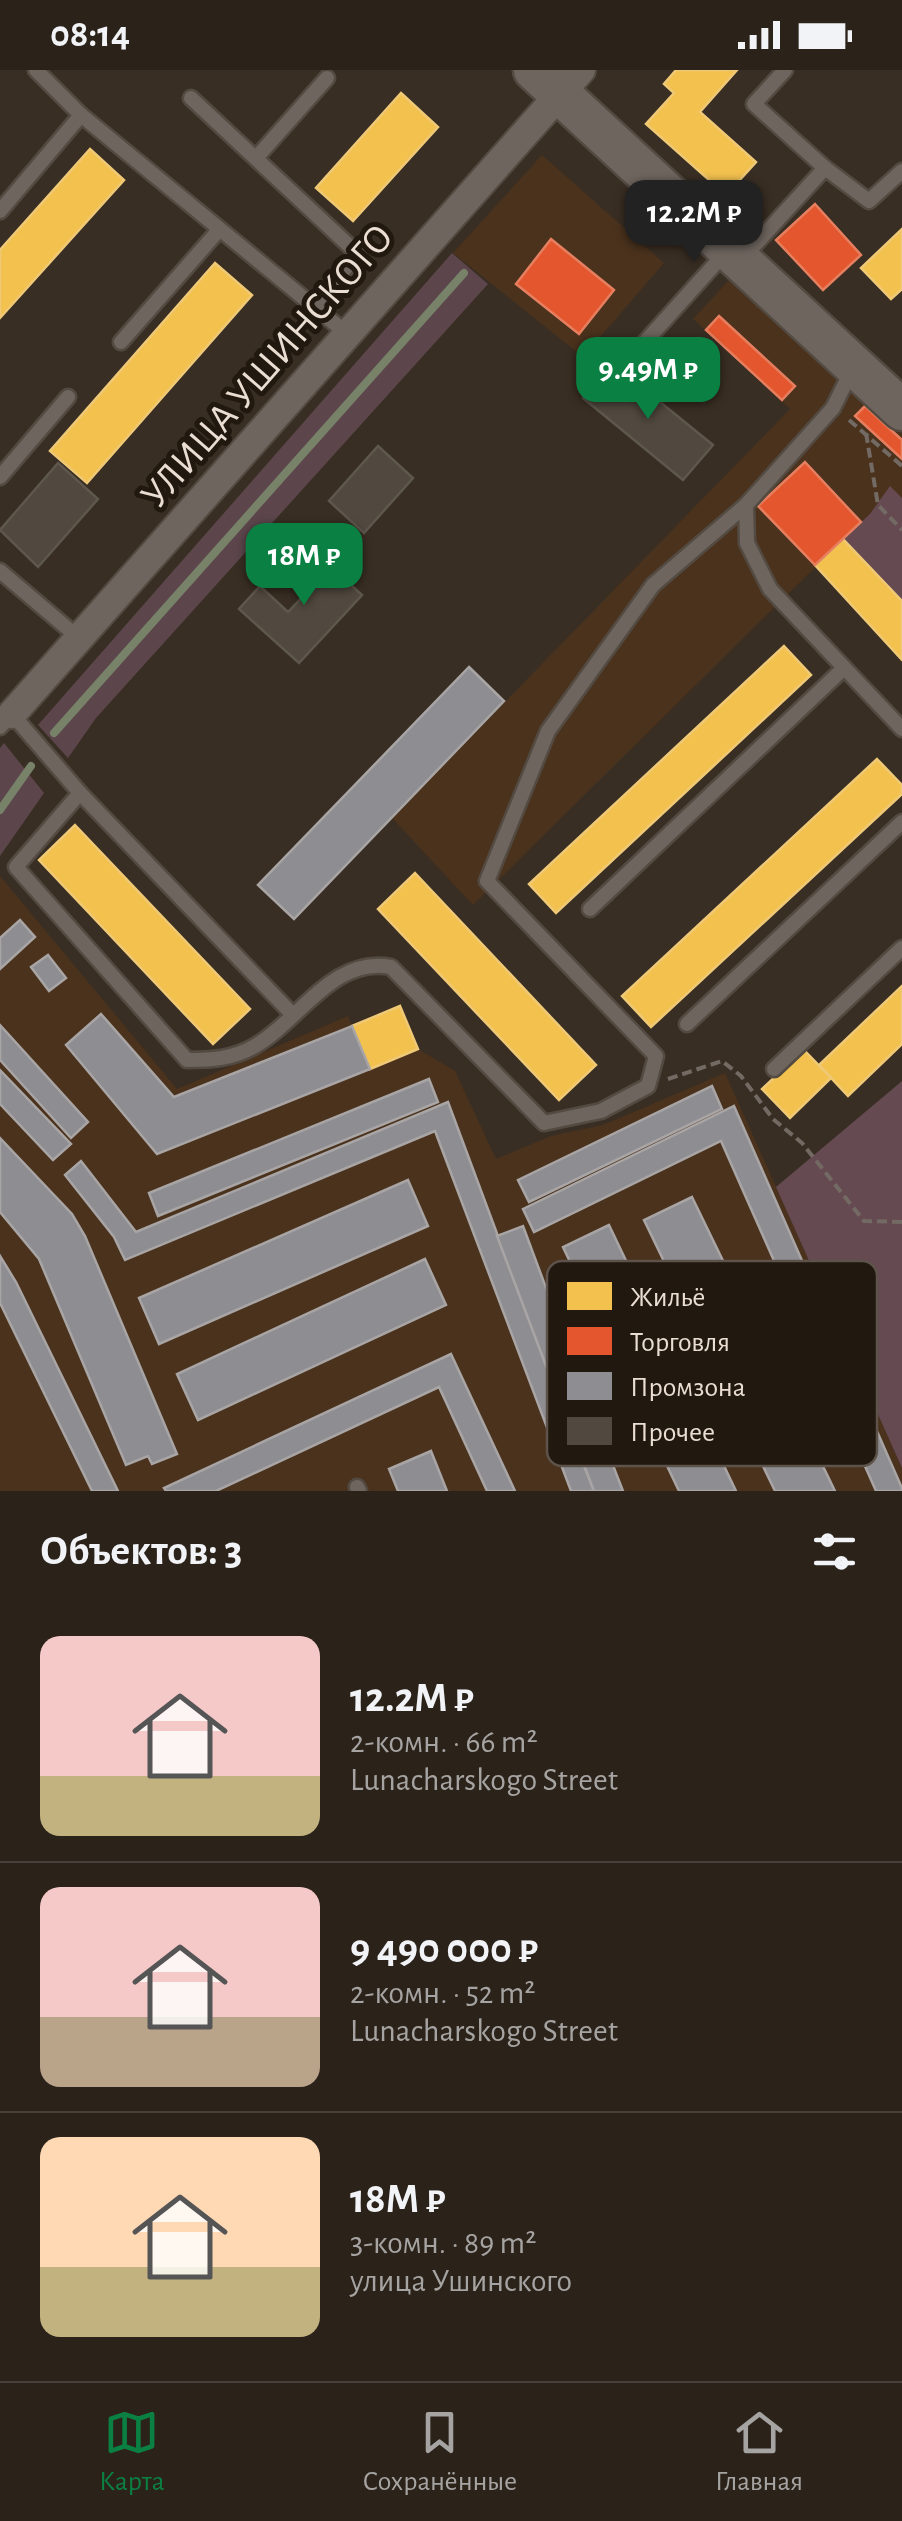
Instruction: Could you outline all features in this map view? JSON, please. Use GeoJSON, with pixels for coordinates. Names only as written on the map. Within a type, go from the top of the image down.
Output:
{"type":"FeatureCollection","features":[{"type":"Feature","properties":{"kind":"street"},"geometry":{"type":"LineString","coordinates":[[558,78],[734,255],[902,410]]}},
{"type":"Feature","properties":{"kind":"street","name":"УЛИЦА УШИНСКОГО"},"geometry":{"type":"LineString","coordinates":[[6,720],[345,332],[558,78]]}},
{"type":"Feature","properties":{"kind":"lane"},"geometry":{"type":"LineString","coordinates":[[36,70],[81,115],[345,332]]}},
{"type":"Feature","properties":{"kind":"lane"},"geometry":{"type":"LineString","coordinates":[[785,70],[754,104],[825,168],[869,200],[902,171]]}},
{"type":"Feature","properties":{"kind":"lane"},"geometry":{"type":"LineString","coordinates":[[256,158],[327,78]]}},
{"type":"Feature","properties":{"kind":"lane"},"geometry":{"type":"LineString","coordinates":[[190,98],[358,254],[312,306]]}},
{"type":"Feature","properties":{"kind":"lane"},"geometry":{"type":"LineString","coordinates":[[0,211],[81,115]]}},
{"type":"Feature","properties":{"kind":"lane"},"geometry":{"type":"LineString","coordinates":[[628,361],[825,168]]}},
{"type":"Feature","properties":{"kind":"lane"},"geometry":{"type":"LineString","coordinates":[[121,342],[218,231]]}},
{"type":"Feature","properties":{"kind":"lane"},"geometry":{"type":"LineString","coordinates":[[80,793],[16,867],[186,1060],[220,1060],[255,1046],[344,972],[371,963],[391,966],[544,1123],[601,1111],[648,1086],[656,1056],[487,881],[548,731],[653,585],[746,505],[833,408],[854,365]]}},
{"type":"Feature","properties":{"kind":"lane"},"geometry":{"type":"LineString","coordinates":[[0,476],[68,397]]}},
{"type":"Feature","properties":{"kind":"lane"},"geometry":{"type":"LineString","coordinates":[[746,505],[747,543],[770,590],[902,729]]}},
{"type":"Feature","properties":{"kind":"lane"},"geometry":{"type":"LineString","coordinates":[[0,571],[80,639]]}},
{"type":"Feature","properties":{"kind":"lane"},"geometry":{"type":"LineString","coordinates":[[590,909],[844,668]]}},
{"type":"Feature","properties":{"kind":"lane"},"geometry":{"type":"LineString","coordinates":[[6,720],[293,1014]]}},
{"type":"Feature","properties":{"kind":"lane"},"geometry":{"type":"LineString","coordinates":[[687,1024],[902,822]]}},
{"type":"Feature","properties":{"kind":"lane"},"geometry":{"type":"LineString","coordinates":[[774,1069],[902,948]]}},
{"type":"Feature","properties":{"kind":"path"},"geometry":{"type":"LineString","coordinates":[[833,408],[902,466]]}},
{"type":"Feature","properties":{"kind":"path"},"geometry":{"type":"LineString","coordinates":[[866,434],[878,505],[902,530]]}},
{"type":"Feature","properties":{"kind":"path"},"geometry":{"type":"LineString","coordinates":[[648,1086],[722,1061],[742,1076],[772,1119],[802,1142],[864,1221],[902,1222]]}},
{"type":"Feature","properties":{"kind":"shaded area"},"geometry":{"type":"Polygon","coordinates":[[[542,155],[664,263],[583,357],[453,253],[542,155]]]}},
{"type":"Feature","properties":{"kind":"shaded area"},"geometry":{"type":"Polygon","coordinates":[[[452,253],[488,284],[96,718],[68,758],[38,725],[452,253]]]}},
{"type":"Feature","properties":{"kind":"shaded area"},"geometry":{"type":"Polygon","coordinates":[[[732,277],[902,434],[902,547],[861,522],[473,905],[392,818],[790,409],[693,319],[732,277]]]}},
{"type":"Feature","properties":{"kind":"shaded area"},"geometry":{"type":"Polygon","coordinates":[[[890,486],[902,498],[902,601],[843,539],[870,514],[890,486]]]}},
{"type":"Feature","properties":{"kind":"shaded area"},"geometry":{"type":"Polygon","coordinates":[[[4,743],[44,793],[0,856],[0,748],[4,743]]]}},
{"type":"Feature","properties":{"kind":"shaded area"},"geometry":{"type":"Polygon","coordinates":[[[0,876],[177,1089],[348,1016],[370,1069],[418,1049],[455,1071],[496,1159],[551,1136],[603,1125],[725,1073],[809,1261],[547,1261],[547,1466],[877,1466],[877,1412],[902,1468],[902,1491],[0,1491],[0,876]]]}},
{"type":"Feature","properties":{"kind":"shaded area"},"geometry":{"type":"Polygon","coordinates":[[[902,1081],[902,1468],[877,1412],[877,1261],[809,1261],[776,1187],[902,1081]]]}},
{"type":"Feature","properties":{"kind":"building: Жильё"},"geometry":{"type":"Polygon","coordinates":[[[676,70],[737,70],[700,112],[756,162],[726,195],[646,124],[674,93],[664,84],[676,70]]]}},
{"type":"Feature","properties":{"kind":"building: Жильё"},"geometry":{"type":"Polygon","coordinates":[[[401,93],[438,127],[353,221],[316,188],[401,93]]]}},
{"type":"Feature","properties":{"kind":"building: Жильё"},"geometry":{"type":"Polygon","coordinates":[[[90,149],[124,180],[0,318],[0,250],[90,149]]]}},
{"type":"Feature","properties":{"kind":"building: Жильё"},"geometry":{"type":"Polygon","coordinates":[[[902,229],[902,289],[891,299],[861,268],[902,229]]]}},
{"type":"Feature","properties":{"kind":"building: Жильё"},"geometry":{"type":"Polygon","coordinates":[[[215,263],[252,295],[87,483],[50,451],[215,263]]]}},
{"type":"Feature","properties":{"kind":"building: Жильё"},"geometry":{"type":"Polygon","coordinates":[[[843,539],[902,601],[902,660],[815,565],[843,539]]]}},
{"type":"Feature","properties":{"kind":"building: Жильё"},"geometry":{"type":"Polygon","coordinates":[[[784,646],[811,675],[556,913],[529,884],[784,646]]]}},
{"type":"Feature","properties":{"kind":"building: Жильё"},"geometry":{"type":"Polygon","coordinates":[[[877,759],[902,785],[902,794],[651,1027],[622,996],[877,759]]]}},
{"type":"Feature","properties":{"kind":"building: Жильё"},"geometry":{"type":"Polygon","coordinates":[[[75,825],[250,1009],[213,1044],[39,860],[75,825]]]}},
{"type":"Feature","properties":{"kind":"building: Жильё"},"geometry":{"type":"Polygon","coordinates":[[[415,873],[596,1065],[559,1100],[378,909],[415,873]]]}},
{"type":"Feature","properties":{"kind":"building: Жильё"},"geometry":{"type":"Polygon","coordinates":[[[902,986],[902,1044],[848,1096],[819,1065],[902,986]]]}},
{"type":"Feature","properties":{"kind":"building: Жильё"},"geometry":{"type":"Polygon","coordinates":[[[400,1006],[418,1049],[370,1069],[352,1026],[400,1006]]]}},
{"type":"Feature","properties":{"kind":"building: Жильё"},"geometry":{"type":"Polygon","coordinates":[[[804,1050],[831,1078],[790,1118],[762,1089],[804,1050]]]}},
{"type":"Feature","properties":{"kind":"building: Торговля"},"geometry":{"type":"Polygon","coordinates":[[[815,204],[861,255],[823,290],[776,240],[815,204]]]}},
{"type":"Feature","properties":{"kind":"building: Торговля"},"geometry":{"type":"Polygon","coordinates":[[[551,239],[614,290],[579,334],[516,284],[551,239]]]}},
{"type":"Feature","properties":{"kind":"building: Торговля"},"geometry":{"type":"Polygon","coordinates":[[[719,316],[795,386],[782,400],[706,330],[719,316]]]}},
{"type":"Feature","properties":{"kind":"building: Торговля"},"geometry":{"type":"Polygon","coordinates":[[[865,406],[902,440],[902,459],[855,416],[865,406]]]}},
{"type":"Feature","properties":{"kind":"building: Торговля"},"geometry":{"type":"Polygon","coordinates":[[[805,462],[861,522],[815,565],[758,506],[805,462]]]}},
{"type":"Feature","properties":{"kind":"building: Промзона"},"geometry":{"type":"Polygon","coordinates":[[[469,667],[504,701],[294,919],[258,885],[469,667]]]}},
{"type":"Feature","properties":{"kind":"building: Промзона"},"geometry":{"type":"Polygon","coordinates":[[[20,920],[35,937],[0,969],[0,938],[20,920]]]}},
{"type":"Feature","properties":{"kind":"building: Промзона"},"geometry":{"type":"Polygon","coordinates":[[[48,955],[66,978],[49,991],[31,967],[48,955]]]}},
{"type":"Feature","properties":{"kind":"building: Промзона"},"geometry":{"type":"Polygon","coordinates":[[[101,1014],[174,1097],[352,1026],[370,1069],[157,1154],[66,1045],[101,1014]]]}},
{"type":"Feature","properties":{"kind":"building: Промзона"},"geometry":{"type":"Polygon","coordinates":[[[0,1025],[88,1122],[71,1138],[0,1060],[0,1025]]]}},
{"type":"Feature","properties":{"kind":"building: Промзона"},"geometry":{"type":"Polygon","coordinates":[[[0,1070],[71,1144],[53,1160],[0,1104],[0,1070]]]}},
{"type":"Feature","properties":{"kind":"building: Промзона"},"geometry":{"type":"Polygon","coordinates":[[[429,1079],[438,1102],[158,1216],[149,1193],[429,1079]]]}},
{"type":"Feature","properties":{"kind":"building: Промзона"},"geometry":{"type":"Polygon","coordinates":[[[712,1086],[722,1109],[529,1202],[518,1180],[712,1086]]]}},
{"type":"Feature","properties":{"kind":"building: Промзона"},"geometry":{"type":"Polygon","coordinates":[[[448,1102],[547,1368],[547,1427],[435,1131],[125,1260],[114,1237],[65,1175],[81,1161],[136,1232],[448,1102]]]}},
{"type":"Feature","properties":{"kind":"building: Промзона"},"geometry":{"type":"Polygon","coordinates":[[[734,1106],[802,1261],[774,1261],[721,1141],[534,1232],[523,1209],[734,1106]]]}},
{"type":"Feature","properties":{"kind":"building: Промзона"},"geometry":{"type":"Polygon","coordinates":[[[0,1138],[72,1214],[85,1236],[177,1454],[152,1464],[148,1456],[126,1465],[39,1259],[0,1212],[0,1138]]]}},
{"type":"Feature","properties":{"kind":"building: Промзона"},"geometry":{"type":"Polygon","coordinates":[[[408,1180],[428,1226],[159,1344],[139,1298],[408,1180]]]}},
{"type":"Feature","properties":{"kind":"building: Промзона"},"geometry":{"type":"Polygon","coordinates":[[[692,1197],[723,1261],[664,1261],[644,1220],[692,1197]]]}},
{"type":"Feature","properties":{"kind":"building: Промзона"},"geometry":{"type":"Polygon","coordinates":[[[609,1225],[626,1261],[570,1261],[563,1247],[609,1225]]]}},
{"type":"Feature","properties":{"kind":"building: Промзона"},"geometry":{"type":"Polygon","coordinates":[[[523,1226],[547,1290],[547,1367],[497,1236],[523,1226]]]}},
{"type":"Feature","properties":{"kind":"building: Промзона"},"geometry":{"type":"Polygon","coordinates":[[[0,1256],[118,1491],[92,1491],[0,1303],[0,1256]]]}},
{"type":"Feature","properties":{"kind":"building: Промзона"},"geometry":{"type":"Polygon","coordinates":[[[425,1259],[446,1305],[198,1420],[177,1374],[425,1259]]]}},
{"type":"Feature","properties":{"kind":"building: Промзона"},"geometry":{"type":"Polygon","coordinates":[[[451,1354],[515,1491],[487,1491],[439,1387],[216,1491],[164,1488],[451,1354]]]}},
{"type":"Feature","properties":{"kind":"building: Промзона"},"geometry":{"type":"Polygon","coordinates":[[[877,1431],[902,1491],[876,1491],[865,1466],[877,1466],[877,1431]]]}},
{"type":"Feature","properties":{"kind":"building: Промзона"},"geometry":{"type":"Polygon","coordinates":[[[431,1451],[447,1491],[398,1491],[389,1469],[431,1451]]]}},
{"type":"Feature","properties":{"kind":"building: Промзона"},"geometry":{"type":"Polygon","coordinates":[[[562,1466],[584,1466],[594,1491],[571,1491],[562,1466]]]}},
{"type":"Feature","properties":{"kind":"building: Промзона"},"geometry":{"type":"Polygon","coordinates":[[[584,1466],[613,1466],[623,1491],[594,1491],[584,1466]]]}},
{"type":"Feature","properties":{"kind":"building: Промзона"},"geometry":{"type":"Polygon","coordinates":[[[667,1466],[724,1466],[736,1491],[679,1491],[667,1466]]]}},
{"type":"Feature","properties":{"kind":"building: Промзона"},"geometry":{"type":"Polygon","coordinates":[[[763,1466],[823,1466],[835,1491],[775,1491],[763,1466]]]}},
{"type":"Feature","properties":{"kind":"building: Прочее"},"geometry":{"type":"Polygon","coordinates":[[[612,363],[713,445],[683,480],[583,398],[612,363]]]}},
{"type":"Feature","properties":{"kind":"building: Прочее"},"geometry":{"type":"Polygon","coordinates":[[[378,446],[413,478],[364,533],[329,501],[378,446]]]}},
{"type":"Feature","properties":{"kind":"building: Прочее"},"geometry":{"type":"Polygon","coordinates":[[[58,463],[98,499],[38,567],[0,530],[58,463]]]}},
{"type":"Feature","properties":{"kind":"building: Прочее"},"geometry":{"type":"Polygon","coordinates":[[[312,549],[362,595],[299,663],[239,609],[260,586],[288,612],[309,590],[290,572],[312,549]]]}},
{"type":"Feature","properties":{"kind":"waterway"},"geometry":{"type":"LineString","coordinates":[[54,733],[464,273]]}},
{"type":"Feature","properties":{"kind":"waterway"},"geometry":{"type":"LineString","coordinates":[[0,810],[31,766]]}}]}
